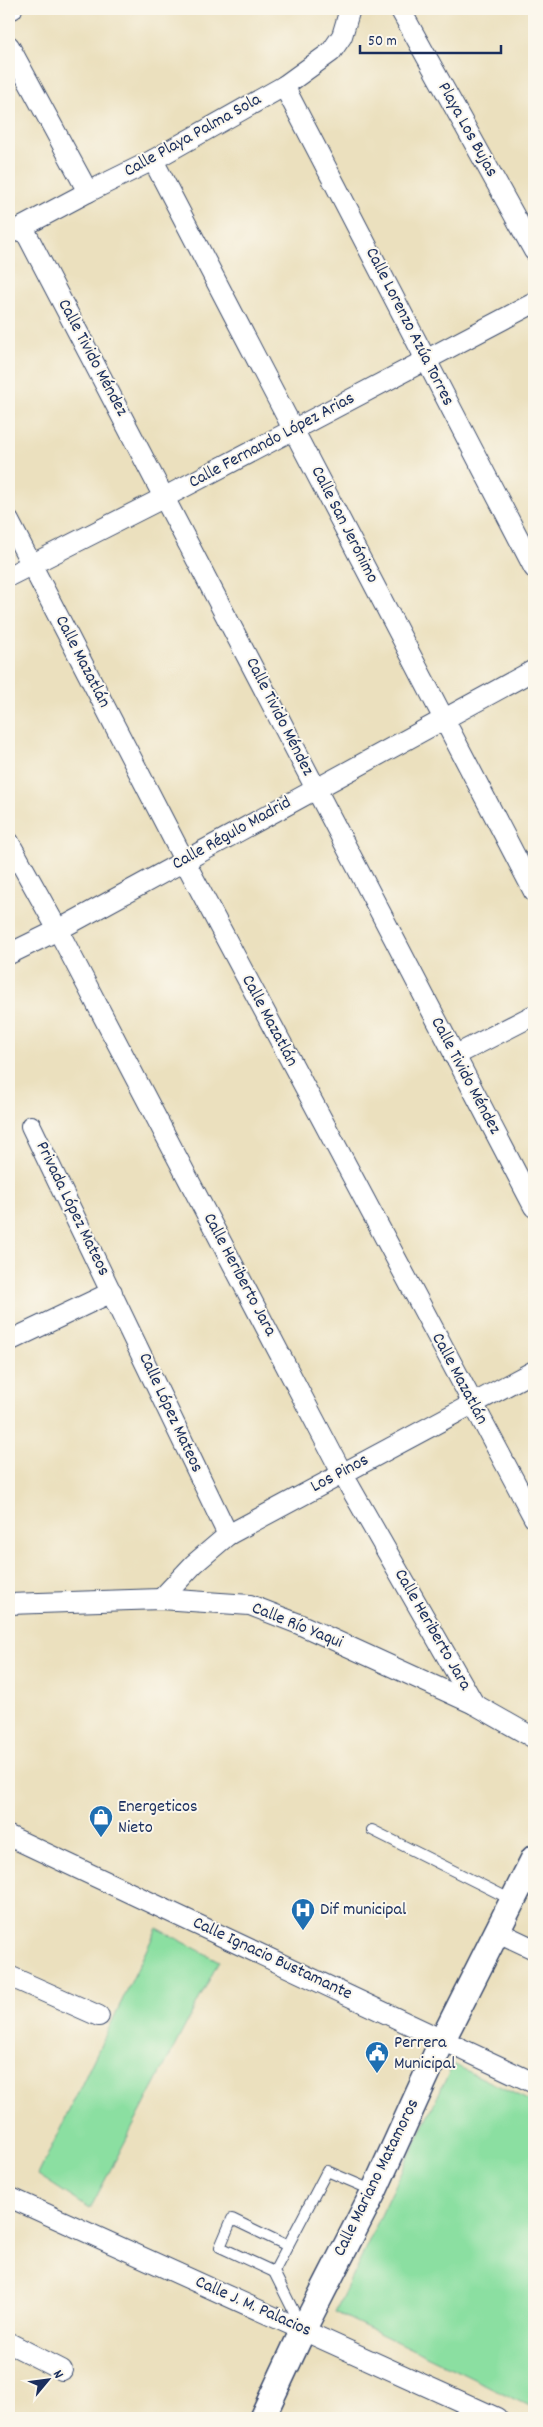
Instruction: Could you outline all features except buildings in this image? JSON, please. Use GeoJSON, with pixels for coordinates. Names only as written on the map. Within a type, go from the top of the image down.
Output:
{"type":"FeatureCollection","features":[{"type":"Feature","properties":{"kind":"street","name":"Calle Playa Palma Sola"},"geometry":{"type":"LineString","coordinates":[[16,230],[153,160],[284,86],[331,52],[342,36],[350,9]]}},
{"type":"Feature","properties":{"kind":"street","name":"Playa Los Bujas"},"geometry":{"type":"LineString","coordinates":[[400,9],[534,251]]}},
{"type":"Feature","properties":{"kind":"street"},"geometry":{"type":"LineString","coordinates":[[9,46],[88,192]]}},
{"type":"Feature","properties":{"kind":"street","name":"Calle Lorenzo Azúa Torres"},"geometry":{"type":"LineString","coordinates":[[284,86],[534,568]]}},
{"type":"Feature","properties":{"kind":"street","name":"Calle San Jerónimo"},"geometry":{"type":"LineString","coordinates":[[153,160],[295,429],[534,892]]}},
{"type":"Feature","properties":{"kind":"street","name":"Calle Tivido Méndez"},"geometry":{"type":"LineString","coordinates":[[16,230],[165,497],[534,1207]]}},
{"type":"Feature","properties":{"kind":"street","name":"Calle Fernando López Arias"},"geometry":{"type":"LineString","coordinates":[[9,576],[165,497],[534,303]]}},
{"type":"Feature","properties":{"kind":"street","name":"Calle Mazatlán"},"geometry":{"type":"LineString","coordinates":[[9,521],[184,860],[534,1518]]}},
{"type":"Feature","properties":{"kind":"street","name":"Calle Régulo Madrid"},"geometry":{"type":"LineString","coordinates":[[9,954],[58,930],[534,670]]}},
{"type":"Feature","properties":{"kind":"street","name":"Calle Heriberto Jara"},"geometry":{"type":"LineString","coordinates":[[9,842],[58,930],[342,1473],[474,1704]]}},
{"type":"Feature","properties":{"kind":"street"},"geometry":{"type":"LineString","coordinates":[[454,1056],[534,1015]]}},
{"type":"Feature","properties":{"kind":"street","name":"Privada López Mateos"},"geometry":{"type":"LineString","coordinates":[[31,1126],[112,1292]]}},
{"type":"Feature","properties":{"kind":"street"},"geometry":{"type":"LineString","coordinates":[[9,1341],[112,1292]]}},
{"type":"Feature","properties":{"kind":"street","name":"Calle López Mateos"},"geometry":{"type":"LineString","coordinates":[[112,1292],[228,1535]]}},
{"type":"Feature","properties":{"kind":"street","name":"Los Pinos"},"geometry":{"type":"LineString","coordinates":[[161,1599],[194,1564],[228,1535],[534,1371]]}},
{"type":"Feature","properties":{"kind":"street","name":"Calle Río Yaqui"},"geometry":{"type":"LineString","coordinates":[[9,1604],[161,1599],[250,1605],[300,1624],[474,1704],[534,1738]]}},
{"type":"Feature","properties":{"kind":"street","name":"Calle Ignacio Bustamante"},"geometry":{"type":"LineString","coordinates":[[9,1836],[534,2083]]}},
{"type":"Feature","properties":{"kind":"street","name":"Calle Mariano Matamoros"},"geometry":{"type":"LineString","coordinates":[[262,2418],[302,2330],[374,2191],[443,2039],[534,1858]]}},
{"type":"Feature","properties":{"kind":"street"},"geometry":{"type":"LineString","coordinates":[[498,1932],[534,1949]]}},
{"type":"Feature","properties":{"kind":"street"},"geometry":{"type":"LineString","coordinates":[[9,1976],[99,2016]]}},
{"type":"Feature","properties":{"kind":"street","name":"Calle J. M. Palacios"},"geometry":{"type":"LineString","coordinates":[[9,2197],[496,2418]]}},
{"type":"Feature","properties":{"kind":"street"},"geometry":{"type":"LineString","coordinates":[[9,2343],[62,2370]]}},
{"type":"Feature","properties":{"kind":"lane"},"geometry":{"type":"LineString","coordinates":[[372,1830],[513,1901]]}},
{"type":"Feature","properties":{"kind":"lane"},"geometry":{"type":"LineString","coordinates":[[274,2272],[327,2171],[374,2191]]}},
{"type":"Feature","properties":{"kind":"lane"},"geometry":{"type":"LineString","coordinates":[[288,2246],[232,2219],[220,2247],[274,2272],[302,2330]]}},
{"type":"Feature","properties":{"kind":"green space"},"geometry":{"type":"Polygon","coordinates":[[[157,1928],[219,1961],[90,2209],[38,2175],[157,1928]]]}},
{"type":"Feature","properties":{"kind":"green space"},"geometry":{"type":"Polygon","coordinates":[[[453,2064],[534,2103],[534,2408],[335,2312],[453,2064]]]}},
{"type":"Feature","properties":{"kind":"place","name":"Energeticos Nieto"},"geometry":{"type":"Point","coordinates":[101,1838]}},
{"type":"Feature","properties":{"kind":"place","name":"Dif municipal"},"geometry":{"type":"Point","coordinates":[303,1931]}},
{"type":"Feature","properties":{"kind":"place","name":"Perrera Municipal"},"geometry":{"type":"Point","coordinates":[377,2074]}}]}
